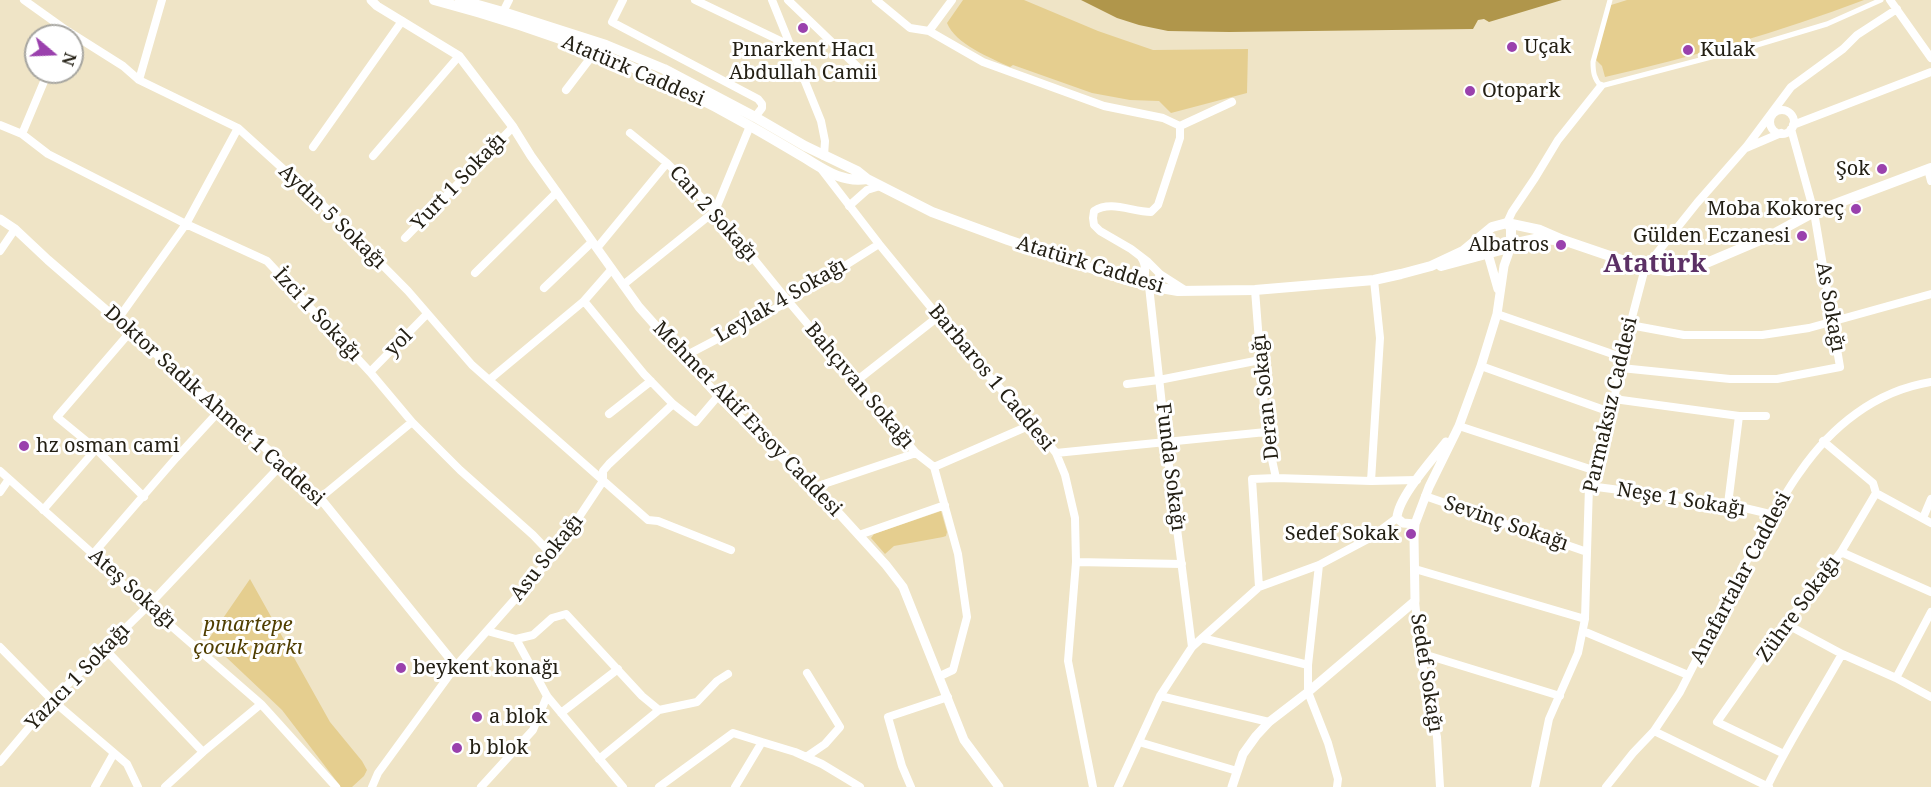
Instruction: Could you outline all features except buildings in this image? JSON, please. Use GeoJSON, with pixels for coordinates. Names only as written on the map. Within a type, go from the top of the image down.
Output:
{"type":"FeatureCollection","features":[{"type":"Feature","properties":{"kind":"main road","name":"Atatürk Caddesi"},"geometry":{"type":"LineString","coordinates":[[434,0],[499,18],[596,52],[676,86],[857,171],[867,179],[932,212],[1008,240],[1145,285],[1187,291],[1255,290],[1374,280],[1431,266]]}},
{"type":"Feature","properties":{"kind":"main road","name":"Atatürk Caddesi"},"geometry":{"type":"LineString","coordinates":[[460,0],[606,45],[664,69],[753,122],[821,169],[843,178],[867,179]]}},
{"type":"Feature","properties":{"kind":"main road"},"geometry":{"type":"LineString","coordinates":[[821,169],[824,156]]}},
{"type":"Feature","properties":{"kind":"main road"},"geometry":{"type":"LineString","coordinates":[[1431,266],[1463,251],[1492,227],[1507,223],[1540,230],[1645,268],[1668,271],[1697,267],[1770,236],[1814,212],[1929,168]]}},
{"type":"Feature","properties":{"kind":"main road"},"geometry":{"type":"LineString","coordinates":[[1507,223],[1510,228],[1511,246]]}},
{"type":"Feature","properties":{"kind":"main road"},"geometry":{"type":"LineString","coordinates":[[1484,233],[1482,245],[1488,254]]}},
{"type":"Feature","properties":{"kind":"main road"},"geometry":{"type":"LineString","coordinates":[[1431,266],[1441,266],[1488,254],[1535,239],[1563,240]]}},
{"type":"Feature","properties":{"kind":"street","name":"Aydın 5 Sokağı"},"geometry":{"type":"LineString","coordinates":[[24,0],[53,24]]}},
{"type":"Feature","properties":{"kind":"street"},"geometry":{"type":"LineString","coordinates":[[139,80],[162,0]]}},
{"type":"Feature","properties":{"kind":"street"},"geometry":{"type":"LineString","coordinates":[[504,12],[509,0]]}},
{"type":"Feature","properties":{"kind":"street"},"geometry":{"type":"LineString","coordinates":[[623,0],[612,22],[758,99],[762,104],[715,211],[623,285]]}},
{"type":"Feature","properties":{"kind":"street"},"geometry":{"type":"LineString","coordinates":[[695,0],[789,45]]}},
{"type":"Feature","properties":{"kind":"street"},"geometry":{"type":"LineString","coordinates":[[772,0],[821,121],[825,141],[824,156]]}},
{"type":"Feature","properties":{"kind":"street"},"geometry":{"type":"LineString","coordinates":[[788,0],[867,76]]}},
{"type":"Feature","properties":{"kind":"street"},"geometry":{"type":"LineString","coordinates":[[876,0],[910,28],[929,31],[983,63],[1104,106],[1163,118],[1180,126],[1232,102]]}},
{"type":"Feature","properties":{"kind":"street"},"geometry":{"type":"LineString","coordinates":[[1601,86],[1596,81],[1593,62],[1610,0]]}},
{"type":"Feature","properties":{"kind":"street"},"geometry":{"type":"LineString","coordinates":[[1507,223],[1558,140],[1601,86],[1827,24],[1881,0]]}},
{"type":"Feature","properties":{"kind":"street"},"geometry":{"type":"LineString","coordinates":[[1890,0],[1931,58]]}},
{"type":"Feature","properties":{"kind":"street","name":"Mehmet Akif Ersoy Caddesi"},"geometry":{"type":"LineString","coordinates":[[375,2],[459,56],[513,127],[531,156],[639,307],[718,396],[815,487],[903,587],[964,740],[999,787]]}},
{"type":"Feature","properties":{"kind":"street"},"geometry":{"type":"LineString","coordinates":[[929,31],[950,2]]}},
{"type":"Feature","properties":{"kind":"street"},"geometry":{"type":"LineString","coordinates":[[1645,268],[1696,203],[1744,149],[1791,87],[1843,49],[1857,35],[1897,9]]}},
{"type":"Feature","properties":{"kind":"street"},"geometry":{"type":"LineString","coordinates":[[313,147],[402,21]]}},
{"type":"Feature","properties":{"kind":"street","name":"Aydın 5 Sokağı"},"geometry":{"type":"LineString","coordinates":[[84,44],[123,66],[139,80],[238,128],[324,206],[408,291],[472,365],[648,520],[658,521],[731,550]]}},
{"type":"Feature","properties":{"kind":"street"},"geometry":{"type":"LineString","coordinates":[[566,90],[596,52]]}},
{"type":"Feature","properties":{"kind":"street"},"geometry":{"type":"LineString","coordinates":[[373,156],[459,56]]}},
{"type":"Feature","properties":{"kind":"street"},"geometry":{"type":"LineString","coordinates":[[1744,149],[1792,127],[1931,72]]}},
{"type":"Feature","properties":{"kind":"street"},"geometry":{"type":"LineString","coordinates":[[22,134],[43,84]]}},
{"type":"Feature","properties":{"kind":"street"},"geometry":{"type":"LineString","coordinates":[[1781,134],[1771,128],[1770,120],[1773,113],[1780,110],[1788,111],[1793,117],[1792,127]]}},
{"type":"Feature","properties":{"kind":"street","name":"İzci 1 Sokağı"},"geometry":{"type":"LineString","coordinates":[[0,125],[22,134],[48,154],[186,224],[267,261],[370,372],[412,422],[553,556]]}},
{"type":"Feature","properties":{"kind":"street"},"geometry":{"type":"LineString","coordinates":[[1180,126],[1180,138],[1158,206],[1151,212],[1108,206],[1094,211],[1093,218],[1094,225],[1100,231],[1131,249],[1160,274],[1187,291]]}},
{"type":"Feature","properties":{"kind":"street","name":"Yurt 1 Sokağı"},"geometry":{"type":"LineString","coordinates":[[405,238],[513,127]]}},
{"type":"Feature","properties":{"kind":"street","name":"As Sokağı"},"geometry":{"type":"LineString","coordinates":[[1621,368],[1730,379],[1777,379],[1840,367],[1814,212],[1792,127]]}},
{"type":"Feature","properties":{"kind":"street"},"geometry":{"type":"LineString","coordinates":[[118,319],[186,224],[238,128]]}},
{"type":"Feature","properties":{"kind":"street","name":"Can 2 Sokağı"},"geometry":{"type":"LineString","coordinates":[[630,133],[667,163],[715,211],[788,302]]}},
{"type":"Feature","properties":{"kind":"street"},"geometry":{"type":"LineString","coordinates":[[544,288],[594,245],[667,163]]}},
{"type":"Feature","properties":{"kind":"street"},"geometry":{"type":"LineString","coordinates":[[1929,168],[1931,181]]}},
{"type":"Feature","properties":{"kind":"street","name":"Barbaros 1 Caddesi"},"geometry":{"type":"LineString","coordinates":[[821,169],[974,360],[1033,424],[1056,453],[1065,475],[1075,518],[1076,562],[1068,661],[1093,787]]}},
{"type":"Feature","properties":{"kind":"street"},"geometry":{"type":"LineString","coordinates":[[860,195],[867,179]]}},
{"type":"Feature","properties":{"kind":"street"},"geometry":{"type":"LineString","coordinates":[[849,206],[860,195],[880,186]]}},
{"type":"Feature","properties":{"kind":"street"},"geometry":{"type":"LineString","coordinates":[[474,273],[557,192]]}},
{"type":"Feature","properties":{"kind":"street","name":"Doktor Sadık Ahmet 1 Caddesi"},"geometry":{"type":"LineString","coordinates":[[0,219],[15,229],[220,410],[284,463],[320,498],[456,666]]}},
{"type":"Feature","properties":{"kind":"street"},"geometry":{"type":"LineString","coordinates":[[0,251],[15,229]]}},
{"type":"Feature","properties":{"kind":"street","name":"Leylak 4 Sokağı"},"geometry":{"type":"LineString","coordinates":[[682,357],[788,302],[879,244]]}},
{"type":"Feature","properties":{"kind":"street"},"geometry":{"type":"LineString","coordinates":[[1397,518],[1403,523],[1415,524],[1427,491],[1459,426],[1497,314],[1504,266],[1511,246]]}},
{"type":"Feature","properties":{"kind":"street"},"geometry":{"type":"LineString","coordinates":[[1488,254],[1500,294]]}},
{"type":"Feature","properties":{"kind":"street","name":"Funda Sokağı"},"geometry":{"type":"LineString","coordinates":[[1140,256],[1146,268],[1145,285],[1192,647]]}},
{"type":"Feature","properties":{"kind":"street","name":"Parmaksız Caddesi"},"geometry":{"type":"LineString","coordinates":[[1536,787],[1549,719],[1578,653],[1583,631],[1589,486],[1614,399],[1645,268]]}},
{"type":"Feature","properties":{"kind":"street"},"geometry":{"type":"LineString","coordinates":[[489,380],[584,301],[612,269]]}},
{"type":"Feature","properties":{"kind":"street"},"geometry":{"type":"LineString","coordinates":[[1145,285],[1157,282],[1160,274]]}},
{"type":"Feature","properties":{"kind":"street"},"geometry":{"type":"LineString","coordinates":[[1371,481],[1380,338],[1374,280]]}},
{"type":"Feature","properties":{"kind":"street","name":"Deran Sokağı"},"geometry":{"type":"LineString","coordinates":[[1255,290],[1266,432],[1276,478],[1252,479],[1259,587]]}},
{"type":"Feature","properties":{"kind":"street"},"geometry":{"type":"LineString","coordinates":[[1630,325],[1683,335],[1761,335],[1809,328],[1931,294]]}},
{"type":"Feature","properties":{"kind":"street"},"geometry":{"type":"LineString","coordinates":[[584,301],[651,381],[673,404],[696,422],[718,396]]}},
{"type":"Feature","properties":{"kind":"street","name":"Bahçıvan Sokağı"},"geometry":{"type":"LineString","coordinates":[[788,302],[916,453],[934,467]]}},
{"type":"Feature","properties":{"kind":"street","name":"yol"},"geometry":{"type":"LineString","coordinates":[[370,372],[427,314]]}},
{"type":"Feature","properties":{"kind":"street"},"geometry":{"type":"LineString","coordinates":[[1497,314],[1624,358]]}},
{"type":"Feature","properties":{"kind":"street"},"geometry":{"type":"LineString","coordinates":[[855,382],[939,316]]}},
{"type":"Feature","properties":{"kind":"street"},"geometry":{"type":"LineString","coordinates":[[131,331],[57,417],[96,449],[144,497]]}},
{"type":"Feature","properties":{"kind":"street"},"geometry":{"type":"LineString","coordinates":[[1127,384],[1260,360]]}},
{"type":"Feature","properties":{"kind":"street"},"geometry":{"type":"LineString","coordinates":[[1481,366],[1610,412]]}},
{"type":"Feature","properties":{"kind":"street"},"geometry":{"type":"LineString","coordinates":[[609,414],[651,381]]}},
{"type":"Feature","properties":{"kind":"street","name":"Anafartalar Caddesi"},"geometry":{"type":"LineString","coordinates":[[1606,787],[1654,731],[1680,692],[1762,531],[1799,473],[1823,441],[1869,404],[1897,391],[1931,382]]}},
{"type":"Feature","properties":{"kind":"street"},"geometry":{"type":"LineString","coordinates":[[1614,399],[1739,416],[1766,416]]}},
{"type":"Feature","properties":{"kind":"street","name":"Asu Sokağı"},"geometry":{"type":"LineString","coordinates":[[372,787],[378,773],[456,666],[553,556],[603,481],[603,471],[673,404]]}},
{"type":"Feature","properties":{"kind":"street"},"geometry":{"type":"LineString","coordinates":[[93,554],[220,410]]}},
{"type":"Feature","properties":{"kind":"street"},"geometry":{"type":"LineString","coordinates":[[1728,504],[1739,416]]}},
{"type":"Feature","properties":{"kind":"street"},"geometry":{"type":"LineString","coordinates":[[320,498],[412,422]]}},
{"type":"Feature","properties":{"kind":"street"},"geometry":{"type":"LineString","coordinates":[[940,675],[953,670],[967,617],[958,554],[934,467],[1033,424]]}},
{"type":"Feature","properties":{"kind":"street"},"geometry":{"type":"LineString","coordinates":[[1459,426],[1593,470]]}},
{"type":"Feature","properties":{"kind":"street"},"geometry":{"type":"LineString","coordinates":[[1118,787],[1160,696],[1192,647],[1259,587],[1319,565],[1370,538],[1397,518],[1399,507],[1417,480],[1459,426]]}},
{"type":"Feature","properties":{"kind":"street"},"geometry":{"type":"LineString","coordinates":[[1056,453],[1266,432]]}},
{"type":"Feature","properties":{"kind":"street"},"geometry":{"type":"LineString","coordinates":[[1823,441],[1873,483],[1876,493],[1931,523]]}},
{"type":"Feature","properties":{"kind":"street"},"geometry":{"type":"LineString","coordinates":[[43,510],[96,449]]}},
{"type":"Feature","properties":{"kind":"street"},"geometry":{"type":"LineString","coordinates":[[815,487],[916,453]]}},
{"type":"Feature","properties":{"kind":"street","name":"Yazıcı 1 Sokağı"},"geometry":{"type":"LineString","coordinates":[[0,762],[51,700],[149,605],[284,463]]}},
{"type":"Feature","properties":{"kind":"street","name":"Ateş Sokağı"},"geometry":{"type":"LineString","coordinates":[[0,471],[93,554],[116,578],[261,704],[336,787]]}},
{"type":"Feature","properties":{"kind":"street"},"geometry":{"type":"LineString","coordinates":[[1276,478],[1417,480],[1427,491]]}},
{"type":"Feature","properties":{"kind":"street"},"geometry":{"type":"LineString","coordinates":[[0,492],[9,479]]}},
{"type":"Feature","properties":{"kind":"street","name":"Neşe 1 Sokağı"},"geometry":{"type":"LineString","coordinates":[[1589,486],[1728,504],[1774,515]]}},
{"type":"Feature","properties":{"kind":"street","name":"Sevinç Sokağı"},"geometry":{"type":"LineString","coordinates":[[1427,491],[1587,552]]}},
{"type":"Feature","properties":{"kind":"street","name":"Zühre Sokağı"},"geometry":{"type":"LineString","coordinates":[[1784,754],[1717,722],[1786,624],[1841,552],[1876,493]]}},
{"type":"Feature","properties":{"kind":"street"},"geometry":{"type":"LineString","coordinates":[[1923,518],[1931,500]]}},
{"type":"Feature","properties":{"kind":"street"},"geometry":{"type":"LineString","coordinates":[[1403,501],[1414,502],[1421,507]]}},
{"type":"Feature","properties":{"kind":"street"},"geometry":{"type":"LineString","coordinates":[[859,535],[945,505]]}},
{"type":"Feature","properties":{"kind":"street","name":"Sedef Sokağı"},"geometry":{"type":"LineString","coordinates":[[1415,524],[1415,601],[1420,653],[1437,737],[1440,787]]}},
{"type":"Feature","properties":{"kind":"street"},"geometry":{"type":"LineString","coordinates":[[1841,552],[1931,592]]}},
{"type":"Feature","properties":{"kind":"street"},"geometry":{"type":"LineString","coordinates":[[1076,562],[1182,564]]}},
{"type":"Feature","properties":{"kind":"street"},"geometry":{"type":"LineString","coordinates":[[1319,565],[1308,665],[1308,692],[1329,743],[1338,779],[1337,787]]}},
{"type":"Feature","properties":{"kind":"street"},"geometry":{"type":"LineString","coordinates":[[1415,568],[1585,619]]}},
{"type":"Feature","properties":{"kind":"street"},"geometry":{"type":"LineString","coordinates":[[1232,787],[1243,754],[1269,722],[1415,601]]}},
{"type":"Feature","properties":{"kind":"street"},"geometry":{"type":"LineString","coordinates":[[1896,678],[1931,612]]}},
{"type":"Feature","properties":{"kind":"street"},"geometry":{"type":"LineString","coordinates":[[487,631],[516,639],[533,635],[552,618],[566,614],[642,696],[660,710]]}},
{"type":"Feature","properties":{"kind":"street"},"geometry":{"type":"LineString","coordinates":[[1786,624],[1842,654],[1896,678],[1931,698]]}},
{"type":"Feature","properties":{"kind":"street"},"geometry":{"type":"LineString","coordinates":[[1583,631],[1688,675]]}},
{"type":"Feature","properties":{"kind":"street"},"geometry":{"type":"LineString","coordinates":[[1202,638],[1308,665]]}},
{"type":"Feature","properties":{"kind":"street"},"geometry":{"type":"LineString","coordinates":[[516,639],[547,696],[623,787]]}},
{"type":"Feature","properties":{"kind":"street"},"geometry":{"type":"LineString","coordinates":[[0,647],[51,700],[126,764],[138,787]]}},
{"type":"Feature","properties":{"kind":"street"},"geometry":{"type":"LineString","coordinates":[[104,648],[203,752]]}},
{"type":"Feature","properties":{"kind":"street"},"geometry":{"type":"LineString","coordinates":[[1420,653],[1560,696]]}},
{"type":"Feature","properties":{"kind":"street"},"geometry":{"type":"LineString","coordinates":[[1654,731],[1768,787],[1784,754],[1842,654]]}},
{"type":"Feature","properties":{"kind":"street"},"geometry":{"type":"LineString","coordinates":[[561,713],[618,669]]}},
{"type":"Feature","properties":{"kind":"street"},"geometry":{"type":"LineString","coordinates":[[806,757],[825,744],[840,728],[807,673]]}},
{"type":"Feature","properties":{"kind":"street"},"geometry":{"type":"LineString","coordinates":[[599,759],[660,710],[697,702],[717,681],[728,674]]}},
{"type":"Feature","properties":{"kind":"street"},"geometry":{"type":"LineString","coordinates":[[482,787],[533,730],[547,696]]}},
{"type":"Feature","properties":{"kind":"street"},"geometry":{"type":"LineString","coordinates":[[1160,696],[1269,722]]}},
{"type":"Feature","properties":{"kind":"street"},"geometry":{"type":"LineString","coordinates":[[911,787],[902,766],[888,717],[948,698]]}},
{"type":"Feature","properties":{"kind":"street"},"geometry":{"type":"LineString","coordinates":[[165,787],[261,704]]}},
{"type":"Feature","properties":{"kind":"street"},"geometry":{"type":"LineString","coordinates":[[659,787],[734,733],[806,757],[860,787]]}},
{"type":"Feature","properties":{"kind":"street"},"geometry":{"type":"LineString","coordinates":[[735,787],[762,742]]}},
{"type":"Feature","properties":{"kind":"street"},"geometry":{"type":"LineString","coordinates":[[1139,742],[1237,771]]}},
{"type":"Feature","properties":{"kind":"street"},"geometry":{"type":"LineString","coordinates":[[95,787],[114,753]]}},
{"type":"Feature","properties":{"kind":"green space"},"geometry":{"type":"Polygon","coordinates":[[[963,0],[1024,0],[1098,31],[1153,50],[1248,49],[1247,93],[1171,113],[1159,101],[1130,100],[1092,93],[1013,65],[1010,67],[974,50],[951,31],[947,23],[963,0]]]}},
{"type":"Feature","properties":{"kind":"green space"},"geometry":{"type":"Polygon","coordinates":[[[1627,0],[1864,0],[1736,43],[1605,77],[1602,66],[1594,58],[1608,6],[1627,0]]]}},
{"type":"Feature","properties":{"kind":"green space"},"geometry":{"type":"Polygon","coordinates":[[[941,511],[946,536],[894,546],[885,554],[871,538],[874,534],[941,511]]]}},
{"type":"Feature","properties":{"kind":"green space","name":"pınartepe çocuk parkı"},"geometry":{"type":"Polygon","coordinates":[[[250,579],[330,722],[367,770],[352,787],[341,787],[282,710],[208,640],[250,579]]]}},
{"type":"Feature","properties":{"kind":"shaded area"},"geometry":{"type":"Polygon","coordinates":[[[1081,0],[1562,0],[1489,22],[1484,19],[1478,20],[1473,29],[1229,32],[1168,31],[1139,25],[1117,18],[1081,0]]]}},
{"type":"Feature","properties":{"kind":"place","name":"Pınarkent Hacı Abdullah Camii"},"geometry":{"type":"Point","coordinates":[803,28]}},
{"type":"Feature","properties":{"kind":"place","name":"Uçak"},"geometry":{"type":"Point","coordinates":[1512,47]}},
{"type":"Feature","properties":{"kind":"place","name":"Kulak"},"geometry":{"type":"Point","coordinates":[1688,50]}},
{"type":"Feature","properties":{"kind":"place","name":"Otopark"},"geometry":{"type":"Point","coordinates":[1470,91]}},
{"type":"Feature","properties":{"kind":"place","name":"Şok"},"geometry":{"type":"Point","coordinates":[1882,169]}},
{"type":"Feature","properties":{"kind":"place","name":"Moba Kokoreç"},"geometry":{"type":"Point","coordinates":[1856,209]}},
{"type":"Feature","properties":{"kind":"place","name":"Gülden Eczanesi"},"geometry":{"type":"Point","coordinates":[1802,236]}},
{"type":"Feature","properties":{"kind":"place","name":"Albatros"},"geometry":{"type":"Point","coordinates":[1561,245]}},
{"type":"Feature","properties":{"kind":"place","name":"hz osman cami"},"geometry":{"type":"Point","coordinates":[24,446]}},
{"type":"Feature","properties":{"kind":"place","name":"Sedef Sokak"},"geometry":{"type":"Point","coordinates":[1411,534]}},
{"type":"Feature","properties":{"kind":"place","name":"beykent konağı"},"geometry":{"type":"Point","coordinates":[401,668]}},
{"type":"Feature","properties":{"kind":"place","name":"a blok"},"geometry":{"type":"Point","coordinates":[477,717]}},
{"type":"Feature","properties":{"kind":"place","name":"b blok"},"geometry":{"type":"Point","coordinates":[457,748]}},
{"type":"Feature","properties":{"kind":"district","name":"Atatürk"},"geometry":{"type":"Point","coordinates":[1655,265]}}]}
